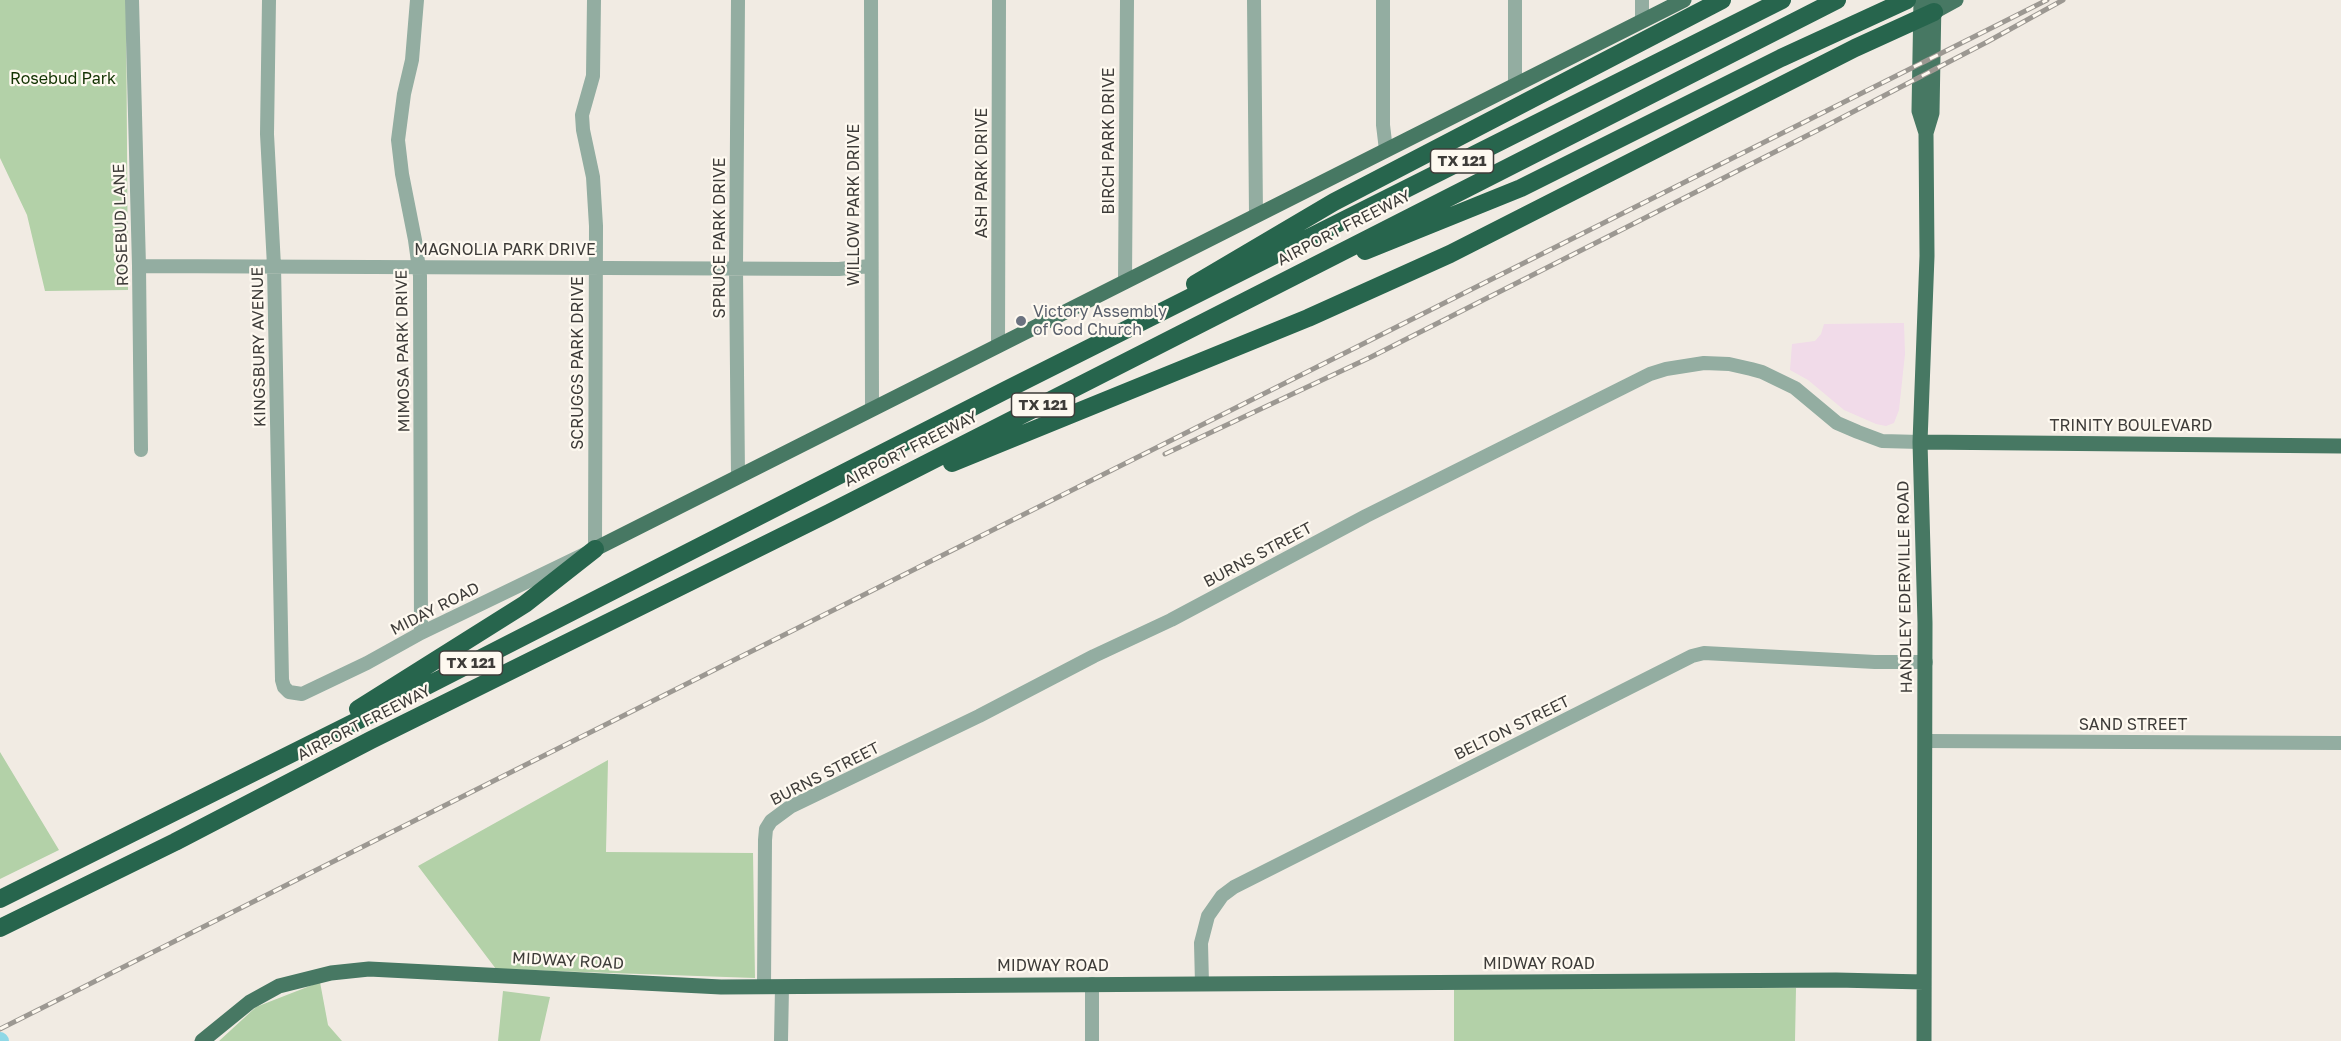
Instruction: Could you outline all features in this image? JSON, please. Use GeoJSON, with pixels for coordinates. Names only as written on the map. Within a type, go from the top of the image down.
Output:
{"type":"FeatureCollection","features":[{"type":"Feature","properties":{"kind":"highway"},"geometry":{"type":"LineString","coordinates":[[1142,323],[1186,289],[1344,197],[1722,0]]}},
{"type":"Feature","properties":{"kind":"highway","name":"AIRPORT FREEWAY"},"geometry":{"type":"LineString","coordinates":[[2,898],[1782,0]]}},
{"type":"Feature","properties":{"kind":"highway","name":"AIRPORT FREEWAY"},"geometry":{"type":"LineString","coordinates":[[0,928],[175,842],[371,740],[829,513],[1837,0]]}},
{"type":"Feature","properties":{"kind":"highway"},"geometry":{"type":"LineString","coordinates":[[1257,294],[1521,188],[1781,58],[1907,0]]}},
{"type":"Feature","properties":{"kind":"highway"},"geometry":{"type":"LineString","coordinates":[[829,513],[864,505],[972,454],[1308,318],[1450,254],[1844,53],[1927,7]]}},
{"type":"Feature","properties":{"kind":"highway"},"geometry":{"type":"LineString","coordinates":[[263,768],[525,604],[595,549]]}},
{"type":"Feature","properties":{"kind":"main road"},"geometry":{"type":"LineString","coordinates":[[595,549],[1684,0]]}},
{"type":"Feature","properties":{"kind":"main road"},"geometry":{"type":"LineString","coordinates":[[1927,7],[1956,0]]}},
{"type":"Feature","properties":{"kind":"main road","name":"HANDLEY EDERVILLE ROAD"},"geometry":{"type":"LineString","coordinates":[[1924,1041],[1926,662],[1920,442],[1927,256],[1926,133],[1919,111],[1927,7]]}},
{"type":"Feature","properties":{"kind":"main road","name":"TRINITY BOULEVARD"},"geometry":{"type":"LineString","coordinates":[[1920,442],[2341,446]]}},
{"type":"Feature","properties":{"kind":"main road","name":"MIDWAY ROAD"},"geometry":{"type":"LineString","coordinates":[[202,1041],[236,1012],[263,994],[295,981],[350,970],[387,969],[680,986],[782,987],[1814,980],[1924,982]]}},
{"type":"Feature","properties":{"kind":"street","name":"ROSEBUD LANE"},"geometry":{"type":"LineString","coordinates":[[132,0],[141,450]]}},
{"type":"Feature","properties":{"kind":"street","name":"KINGSBURY AVENUE"},"geometry":{"type":"LineString","coordinates":[[269,0],[267,134],[274,266],[282,680],[289,692]]}},
{"type":"Feature","properties":{"kind":"street","name":"MIMOSA PARK DRIVE"},"geometry":{"type":"LineString","coordinates":[[417,0],[412,60],[404,94],[398,140],[419,266],[421,633]]}},
{"type":"Feature","properties":{"kind":"street","name":"SCRUGGS PARK DRIVE"},"geometry":{"type":"LineString","coordinates":[[594,0],[593,76],[582,115],[593,177],[596,226],[595,549]]}},
{"type":"Feature","properties":{"kind":"street","name":"SPRUCE PARK DRIVE"},"geometry":{"type":"LineString","coordinates":[[738,0],[736,268],[738,476]]}},
{"type":"Feature","properties":{"kind":"street","name":"WILLOW PARK DRIVE"},"geometry":{"type":"LineString","coordinates":[[871,0],[872,409]]}},
{"type":"Feature","properties":{"kind":"street","name":"ASH PARK DRIVE"},"geometry":{"type":"LineString","coordinates":[[998,346],[999,0]]}},
{"type":"Feature","properties":{"kind":"street","name":"BIRCH PARK DRIVE"},"geometry":{"type":"LineString","coordinates":[[1125,282],[1127,0]]}},
{"type":"Feature","properties":{"kind":"street"},"geometry":{"type":"LineString","coordinates":[[1254,0],[1256,215]]}},
{"type":"Feature","properties":{"kind":"street"},"geometry":{"type":"LineString","coordinates":[[1383,0],[1383,124],[1386,150]]}},
{"type":"Feature","properties":{"kind":"street"},"geometry":{"type":"LineString","coordinates":[[1515,0],[1515,85]]}},
{"type":"Feature","properties":{"kind":"street"},"geometry":{"type":"LineString","coordinates":[[1642,0],[1642,21]]}},
{"type":"Feature","properties":{"kind":"street","name":"MAGNOLIA PARK DRIVE"},"geometry":{"type":"LineString","coordinates":[[139,266],[839,269],[870,266]]}},
{"type":"Feature","properties":{"kind":"street","name":"BURNS STREET"},"geometry":{"type":"LineString","coordinates":[[764,986],[765,840],[771,820],[790,807],[1171,620],[1366,516],[1650,374],[1704,363],[1729,364],[1751,369],[1795,388],[1838,423],[1858,432],[1882,441],[1920,442]]}},
{"type":"Feature","properties":{"kind":"street","name":"MIDAY ROAD"},"geometry":{"type":"LineString","coordinates":[[289,692],[302,694],[367,663],[421,633],[595,549]]}},
{"type":"Feature","properties":{"kind":"street","name":"BELTON STREET"},"geometry":{"type":"LineString","coordinates":[[1202,984],[1201,943],[1208,916],[1222,896],[1234,887],[1692,656],[1704,653],[1875,662],[1926,662]]}},
{"type":"Feature","properties":{"kind":"street","name":"SAND STREET"},"geometry":{"type":"LineString","coordinates":[[1926,741],[2341,743]]}},
{"type":"Feature","properties":{"kind":"street"},"geometry":{"type":"LineString","coordinates":[[1092,984],[1092,1041]]}},
{"type":"Feature","properties":{"kind":"street"},"geometry":{"type":"LineString","coordinates":[[781,1041],[782,987]]}},
{"type":"Feature","properties":{"kind":"shaded area"},"geometry":{"type":"Polygon","coordinates":[[[1904,323],[1905,354],[1899,410],[1894,423],[1886,426],[1876,424],[1844,410],[1808,380],[1790,370],[1792,344],[1815,341],[1821,334],[1824,324],[1904,323]]]}},
{"type":"Feature","properties":{"kind":"green space","name":"Rosebud Park"},"geometry":{"type":"Polygon","coordinates":[[[0,0],[126,0],[128,290],[45,291],[27,215],[0,158],[0,0]]]}},
{"type":"Feature","properties":{"kind":"green space"},"geometry":{"type":"Polygon","coordinates":[[[0,752],[59,850],[0,879],[0,752]]]}},
{"type":"Feature","properties":{"kind":"green space"},"geometry":{"type":"Polygon","coordinates":[[[608,760],[606,852],[753,853],[755,978],[496,969],[418,866],[608,760]]]}},
{"type":"Feature","properties":{"kind":"green space"},"geometry":{"type":"Polygon","coordinates":[[[320,982],[328,1025],[342,1041],[219,1041],[256,1007],[320,982]]]}},
{"type":"Feature","properties":{"kind":"green space"},"geometry":{"type":"Polygon","coordinates":[[[1796,988],[1795,1041],[1454,1041],[1454,989],[1796,988]]]}},
{"type":"Feature","properties":{"kind":"green space"},"geometry":{"type":"Polygon","coordinates":[[[503,991],[550,997],[540,1041],[498,1041],[503,991]]]}},
{"type":"Feature","properties":{"kind":"railway"},"geometry":{"type":"LineString","coordinates":[[0,1029],[2047,0]]}},
{"type":"Feature","properties":{"kind":"railway"},"geometry":{"type":"LineString","coordinates":[[1165,454],[1371,357],[1822,128],[2063,0]]}},
{"type":"Feature","properties":{"kind":"place","name":"Victory Assembly of God Church"},"geometry":{"type":"Point","coordinates":[1021,321]}}]}
